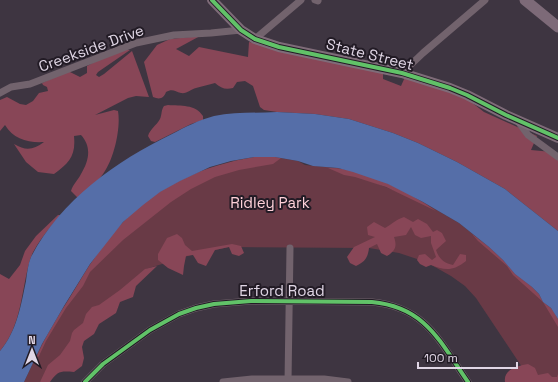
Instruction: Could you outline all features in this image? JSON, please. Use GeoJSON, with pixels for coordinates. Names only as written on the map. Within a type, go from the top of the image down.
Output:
{"type":"FeatureCollection","features":[{"type":"Feature","properties":{"kind":"main road","name":"State Street"},"geometry":{"type":"LineString","coordinates":[[212,0],[241,30],[255,40],[279,47],[402,73],[467,95],[516,120],[558,138]]}},
{"type":"Feature","properties":{"kind":"main road"},"geometry":{"type":"LineString","coordinates":[[525,0],[558,27]]}},
{"type":"Feature","properties":{"kind":"street"},"geometry":{"type":"LineString","coordinates":[[255,40],[301,0]]}},
{"type":"Feature","properties":{"kind":"street"},"geometry":{"type":"LineString","coordinates":[[402,73],[485,0]]}},
{"type":"Feature","properties":{"kind":"street","name":"Creekside Drive"},"geometry":{"type":"LineString","coordinates":[[0,91],[11,87],[30,84],[145,40],[174,35],[241,30]]}},
{"type":"Feature","properties":{"kind":"street"},"geometry":{"type":"LineString","coordinates":[[516,120],[528,135],[558,157]]}},
{"type":"Feature","properties":{"kind":"street"},"geometry":{"type":"LineString","coordinates":[[288,381],[290,361],[290,248]]}},
{"type":"Feature","properties":{"kind":"street","name":"Erford Road"},"geometry":{"type":"LineString","coordinates":[[85,382],[103,364],[124,348],[150,330],[179,314],[196,308],[230,302],[289,301],[372,302],[399,307],[412,314],[431,329],[468,382]]}},
{"type":"Feature","properties":{"kind":"street"},"geometry":{"type":"LineString","coordinates":[[223,382],[252,379],[288,381],[324,379],[348,382]]}},
{"type":"Feature","properties":{"kind":"green space","name":"Ridley Park"},"geometry":{"type":"Polygon","coordinates":[[[275,157],[298,161],[305,165],[338,168],[423,202],[459,223],[489,247],[532,287],[558,319],[558,382],[532,382],[476,298],[465,286],[426,262],[399,253],[369,248],[229,247],[191,255],[146,269],[40,382],[24,382],[42,344],[90,264],[160,192],[275,157]]]}},
{"type":"Feature","properties":{"kind":"shaded area"},"geometry":{"type":"Polygon","coordinates":[[[200,36],[176,49],[189,56],[199,47],[248,57],[249,42],[383,71],[383,79],[401,86],[405,77],[466,98],[484,112],[537,136],[531,150],[552,152],[558,158],[558,231],[505,189],[457,162],[418,143],[393,133],[349,119],[315,114],[264,110],[260,107],[253,86],[245,81],[237,82],[233,88],[230,89],[223,88],[215,83],[185,93],[170,90],[161,98],[153,97],[144,62],[157,45],[170,39],[200,36]]]}},
{"type":"Feature","properties":{"kind":"shaded area"},"geometry":{"type":"Polygon","coordinates":[[[119,49],[130,50],[98,72],[96,75],[99,77],[104,74],[132,51],[149,97],[136,96],[128,98],[95,115],[114,110],[118,111],[119,118],[116,143],[107,168],[101,177],[78,198],[71,191],[84,169],[88,154],[87,144],[81,135],[74,136],[73,154],[64,166],[54,174],[38,172],[26,162],[14,144],[22,148],[29,149],[44,142],[32,142],[17,137],[8,130],[5,125],[0,131],[0,100],[7,97],[20,104],[26,105],[33,101],[39,93],[48,91],[47,87],[42,83],[68,71],[80,77],[87,73],[87,66],[119,49]]]}},
{"type":"Feature","properties":{"kind":"shaded area"},"geometry":{"type":"Polygon","coordinates":[[[168,105],[196,109],[203,116],[203,120],[191,124],[155,142],[151,141],[148,136],[160,119],[162,109],[164,106],[168,105]]]}},
{"type":"Feature","properties":{"kind":"shaded area"},"geometry":{"type":"Polygon","coordinates":[[[254,157],[281,158],[273,164],[239,170],[215,177],[191,189],[171,202],[123,240],[90,272],[83,286],[66,308],[46,341],[39,356],[35,360],[52,327],[95,257],[115,230],[136,209],[166,188],[183,179],[218,165],[254,157]]]}},
{"type":"Feature","properties":{"kind":"shaded area"},"geometry":{"type":"Polygon","coordinates":[[[328,168],[341,169],[370,176],[413,196],[436,211],[386,187],[344,175],[328,168]]]}},
{"type":"Feature","properties":{"kind":"shaded area"},"geometry":{"type":"Polygon","coordinates":[[[58,215],[61,215],[43,236],[32,255],[17,319],[13,330],[0,351],[0,274],[9,279],[20,265],[25,251],[36,236],[58,215]]]}},
{"type":"Feature","properties":{"kind":"shaded area"},"geometry":{"type":"Polygon","coordinates":[[[404,217],[413,222],[418,219],[427,224],[433,232],[437,230],[442,233],[446,241],[436,250],[444,262],[453,265],[460,254],[466,255],[466,261],[457,267],[449,269],[431,265],[426,267],[420,264],[417,260],[419,255],[425,254],[432,260],[436,257],[431,243],[431,236],[421,238],[415,235],[411,227],[406,235],[394,237],[395,248],[387,256],[381,253],[377,244],[369,248],[367,257],[362,263],[356,266],[350,263],[347,257],[354,247],[375,237],[368,235],[367,227],[374,222],[385,228],[404,217]]]}},
{"type":"Feature","properties":{"kind":"shaded area"},"geometry":{"type":"Polygon","coordinates":[[[177,234],[182,238],[185,245],[192,251],[232,244],[241,246],[244,253],[239,256],[232,254],[229,247],[215,250],[206,266],[198,263],[193,255],[186,256],[183,275],[168,268],[158,260],[158,254],[167,238],[177,234]]]}},
{"type":"Feature","properties":{"kind":"shaded area"},"geometry":{"type":"Polygon","coordinates":[[[472,234],[503,260],[515,274],[532,287],[539,294],[543,302],[513,275],[507,266],[472,234]]]}},
{"type":"Feature","properties":{"kind":"shaded area"},"geometry":{"type":"Polygon","coordinates":[[[157,266],[136,286],[133,297],[120,302],[116,313],[99,324],[94,334],[84,341],[82,347],[84,358],[82,366],[74,372],[60,372],[50,382],[40,382],[48,365],[60,355],[70,341],[74,330],[83,323],[86,314],[92,307],[99,305],[120,290],[145,269],[157,266]]]}},
{"type":"Feature","properties":{"kind":"shaded area"},"geometry":{"type":"Polygon","coordinates":[[[543,302],[554,312],[558,319],[558,327],[543,302]]]}},
{"type":"Feature","properties":{"kind":"shaded area"},"geometry":{"type":"Polygon","coordinates":[[[528,364],[535,368],[538,375],[548,373],[552,377],[557,377],[558,374],[558,382],[505,382],[506,374],[509,371],[516,367],[528,364]]]}},
{"type":"Feature","properties":{"kind":"water"},"geometry":{"type":"Polygon","coordinates":[[[277,112],[315,114],[349,119],[393,133],[418,143],[457,162],[505,189],[558,231],[558,319],[551,308],[543,302],[539,294],[515,274],[489,247],[459,223],[423,202],[388,184],[338,168],[313,166],[298,161],[275,157],[254,157],[210,167],[180,181],[160,192],[123,222],[90,264],[64,306],[42,344],[24,382],[0,382],[0,351],[11,335],[18,318],[31,257],[57,218],[74,201],[110,170],[151,145],[192,124],[214,116],[237,113],[277,112]]]}},
{"type":"Feature","properties":{"kind":"cycle path"},"geometry":{"type":"LineString","coordinates":[[212,0],[241,30],[255,39],[279,47],[402,73],[450,88],[558,138]]}},
{"type":"Feature","properties":{"kind":"cycle path"},"geometry":{"type":"LineString","coordinates":[[85,382],[103,364],[150,330],[179,314],[214,304],[251,301],[372,302],[390,305],[406,311],[419,319],[430,329],[440,340],[468,382]]}}]}
